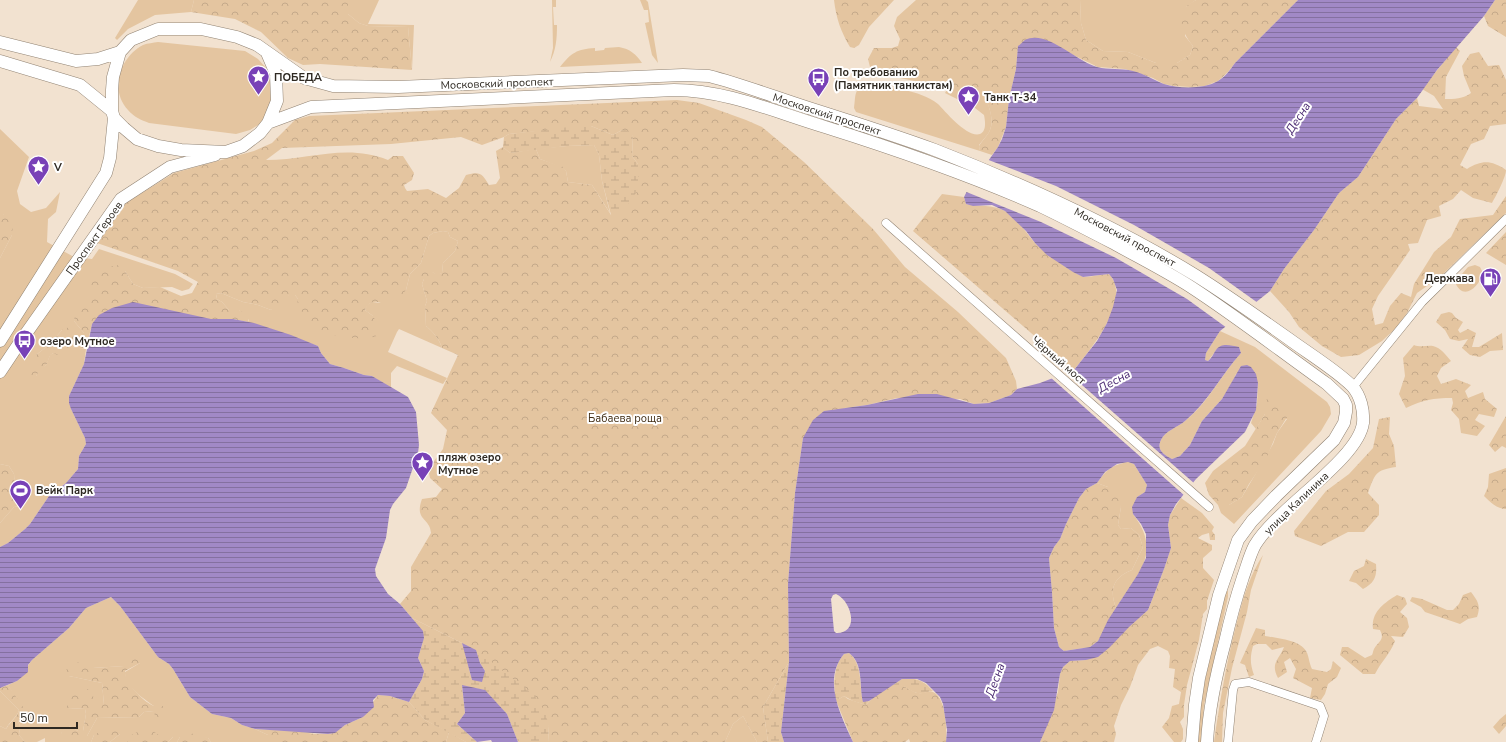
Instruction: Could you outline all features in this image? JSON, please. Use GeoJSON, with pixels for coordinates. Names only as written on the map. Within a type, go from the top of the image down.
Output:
{"type":"FeatureCollection","features":[{"type":"Feature","properties":{"kind":"main road","name":"Московский проспект"},"geometry":{"type":"LineString","coordinates":[[120,52],[131,40],[158,29],[201,29],[237,37],[257,45],[304,78],[333,86],[398,87],[672,75],[709,76],[887,133],[934,150],[1045,196],[1105,225],[1197,276],[1336,373]]}},
{"type":"Feature","properties":{"kind":"main road"},"geometry":{"type":"LineString","coordinates":[[0,42],[76,61],[98,59],[120,52]]}},
{"type":"Feature","properties":{"kind":"main road","name":"Проспект Героев"},"geometry":{"type":"LineString","coordinates":[[0,341],[106,174],[110,158],[113,115],[113,77],[120,52]]}},
{"type":"Feature","properties":{"kind":"main road"},"geometry":{"type":"LineString","coordinates":[[267,53],[276,74],[277,101],[268,123]]}},
{"type":"Feature","properties":{"kind":"main road"},"geometry":{"type":"LineString","coordinates":[[0,60],[80,85],[113,115],[124,128],[137,138],[158,146],[181,150],[226,152]]}},
{"type":"Feature","properties":{"kind":"main road","name":"Московский проспект"},"geometry":{"type":"LineString","coordinates":[[268,123],[311,107],[688,90],[712,93],[738,99],[930,162],[1035,204],[1132,253],[1190,287],[1331,388]]}},
{"type":"Feature","properties":{"kind":"main road","name":"Проспект Героев"},"geometry":{"type":"LineString","coordinates":[[0,372],[122,199],[170,167],[243,146],[260,133],[268,123]]}},
{"type":"Feature","properties":{"kind":"main road","name":"улица Калинина"},"geometry":{"type":"LineString","coordinates":[[1207,742],[1214,681],[1235,600],[1254,546],[1270,525],[1331,470],[1360,436],[1363,422],[1362,405],[1353,387],[1336,373]]}},
{"type":"Feature","properties":{"kind":"main road","name":"улица Калинина"},"geometry":{"type":"LineString","coordinates":[[1192,742],[1195,705],[1200,678],[1219,595],[1238,540],[1267,506],[1326,449],[1338,434],[1344,423],[1346,405],[1343,399],[1331,388]]}},
{"type":"Feature","properties":{"kind":"street"},"geometry":{"type":"LineString","coordinates":[[1353,387],[1422,302],[1506,219]]}},
{"type":"Feature","properties":{"kind":"street","name":"Чёрный мост"},"geometry":{"type":"LineString","coordinates":[[886,223],[1208,506]]}},
{"type":"Feature","properties":{"kind":"street"},"geometry":{"type":"LineString","coordinates":[[1228,742],[1232,690],[1235,684],[1248,682],[1320,706],[1324,716],[1316,742]]}},
{"type":"Feature","properties":{"kind":"green space"},"geometry":{"type":"Polygon","coordinates":[[[138,0],[194,0],[191,12],[155,15],[128,29],[117,40],[115,38],[138,0]]]}},
{"type":"Feature","properties":{"kind":"green space"},"geometry":{"type":"Polygon","coordinates":[[[194,0],[348,0],[348,14],[359,23],[368,26],[408,27],[412,70],[320,64],[303,65],[288,58],[261,32],[235,19],[191,12],[194,0]]]}},
{"type":"Feature","properties":{"kind":"green space"},"geometry":{"type":"Polygon","coordinates":[[[348,0],[379,0],[368,24],[414,25],[412,70],[408,27],[368,26],[359,23],[348,14],[348,0]]]}},
{"type":"Feature","properties":{"kind":"green space"},"geometry":{"type":"Polygon","coordinates":[[[552,0],[556,0],[556,7],[553,7],[554,25],[557,25],[557,30],[555,49],[550,62],[553,48],[552,0]]]}},
{"type":"Feature","properties":{"kind":"green space"},"geometry":{"type":"Polygon","coordinates":[[[640,0],[646,0],[648,2],[658,63],[652,55],[645,23],[649,22],[648,10],[644,10],[640,0]]]}},
{"type":"Feature","properties":{"kind":"green space"},"geometry":{"type":"Polygon","coordinates":[[[834,0],[894,0],[869,27],[859,45],[854,48],[850,47],[844,36],[836,13],[834,0]]]}},
{"type":"Feature","properties":{"kind":"green space"},"geometry":{"type":"Polygon","coordinates":[[[916,0],[1080,0],[1081,23],[1086,40],[1103,51],[1128,52],[1156,63],[1177,63],[1190,55],[1193,46],[1184,32],[1181,22],[1183,12],[1187,6],[1196,0],[1298,0],[1235,63],[1228,72],[1218,81],[1205,86],[1190,87],[1164,84],[1153,78],[1125,69],[1098,67],[1069,53],[1018,47],[1016,69],[1009,99],[1006,127],[998,147],[992,155],[980,151],[979,146],[989,132],[992,120],[990,110],[982,90],[972,90],[966,95],[955,93],[924,83],[876,73],[870,67],[868,59],[874,48],[892,48],[898,46],[900,39],[894,26],[897,17],[916,0]]]}},
{"type":"Feature","properties":{"kind":"green space"},"geometry":{"type":"Polygon","coordinates":[[[1080,0],[1196,0],[1186,7],[1185,36],[1193,46],[1190,55],[1177,63],[1156,63],[1128,52],[1103,51],[1086,40],[1081,23],[1080,0]]]}},
{"type":"Feature","properties":{"kind":"green space"},"geometry":{"type":"Polygon","coordinates":[[[1495,0],[1506,0],[1506,37],[1488,26],[1484,16],[1495,0]]]}},
{"type":"Feature","properties":{"kind":"green space"},"geometry":{"type":"Polygon","coordinates":[[[158,42],[245,51],[258,59],[267,69],[273,81],[274,96],[263,122],[250,130],[236,134],[149,123],[133,115],[122,102],[119,93],[118,84],[120,74],[128,57],[135,50],[143,45],[158,42]]]}},
{"type":"Feature","properties":{"kind":"green space"},"geometry":{"type":"Polygon","coordinates":[[[619,47],[632,52],[642,63],[560,67],[571,55],[583,49],[595,48],[595,51],[604,50],[605,48],[619,47]]]}},
{"type":"Feature","properties":{"kind":"green space"},"geometry":{"type":"Polygon","coordinates":[[[1456,47],[1460,51],[1446,77],[1445,99],[1462,98],[1471,93],[1464,76],[1462,66],[1470,54],[1479,52],[1488,66],[1499,65],[1506,80],[1506,124],[1490,126],[1484,139],[1471,144],[1460,165],[1467,169],[1477,164],[1486,162],[1496,164],[1506,170],[1506,173],[1492,203],[1473,198],[1461,190],[1453,199],[1439,206],[1441,216],[1427,220],[1418,243],[1408,244],[1410,250],[1378,296],[1372,309],[1375,325],[1383,323],[1390,306],[1401,293],[1411,297],[1414,284],[1434,252],[1451,237],[1460,219],[1493,215],[1506,196],[1506,213],[1440,277],[1417,293],[1407,313],[1397,327],[1382,341],[1359,355],[1341,357],[1322,346],[1299,327],[1289,312],[1270,291],[1284,269],[1314,230],[1339,193],[1358,177],[1396,119],[1417,98],[1419,106],[1443,109],[1434,96],[1422,89],[1456,47]]]}},
{"type":"Feature","properties":{"kind":"green space"},"geometry":{"type":"Polygon","coordinates":[[[867,85],[895,88],[922,95],[938,104],[957,124],[975,134],[980,134],[984,130],[984,115],[975,108],[945,93],[947,90],[960,92],[982,90],[988,104],[992,120],[990,130],[979,145],[980,151],[856,112],[854,108],[857,90],[867,85]]]}},
{"type":"Feature","properties":{"kind":"green space","name":"Бабаева роща"},"geometry":{"type":"Polygon","coordinates":[[[677,100],[699,103],[762,127],[804,162],[873,229],[905,267],[958,312],[1006,358],[1016,381],[1017,389],[1011,395],[989,403],[974,404],[960,399],[897,398],[867,405],[845,408],[803,438],[795,493],[788,584],[789,662],[763,707],[768,742],[757,742],[743,716],[733,724],[725,742],[548,742],[549,726],[476,651],[480,663],[467,668],[462,643],[412,618],[400,604],[411,591],[411,567],[431,533],[428,524],[421,515],[420,506],[422,499],[436,497],[442,489],[430,478],[428,469],[443,449],[447,430],[431,413],[458,355],[442,348],[436,336],[426,326],[425,306],[427,301],[422,284],[424,279],[416,278],[414,273],[418,268],[429,267],[434,273],[442,273],[443,263],[455,251],[458,241],[450,237],[448,232],[443,231],[433,233],[429,236],[421,263],[410,274],[406,290],[400,298],[391,298],[389,304],[385,306],[379,302],[374,302],[367,307],[365,310],[373,316],[381,330],[379,335],[373,337],[356,338],[337,336],[321,331],[312,324],[300,310],[298,306],[298,299],[295,295],[289,295],[285,304],[271,310],[258,305],[243,302],[221,293],[216,294],[217,299],[229,310],[239,310],[249,316],[248,322],[233,319],[211,319],[92,324],[86,349],[72,347],[60,356],[53,353],[46,365],[36,376],[26,378],[24,375],[36,355],[50,344],[62,330],[69,327],[72,329],[76,343],[79,343],[84,337],[84,333],[74,321],[74,317],[80,306],[91,293],[88,283],[94,269],[119,265],[125,271],[133,284],[143,288],[160,287],[181,296],[192,293],[198,282],[178,271],[97,243],[126,203],[174,173],[254,151],[272,143],[295,120],[309,116],[677,100]],[[591,126],[509,134],[482,145],[461,137],[391,144],[282,148],[266,160],[342,153],[373,155],[388,160],[393,156],[403,156],[414,173],[412,180],[404,185],[407,191],[428,189],[446,198],[459,188],[466,175],[478,173],[489,185],[496,184],[500,178],[496,151],[503,147],[510,153],[536,149],[540,159],[563,167],[566,171],[568,182],[592,185],[611,215],[638,164],[632,156],[633,136],[622,130],[613,135],[591,126]]]}},
{"type":"Feature","properties":{"kind":"green space"},"geometry":{"type":"Polygon","coordinates":[[[578,126],[591,126],[613,135],[622,130],[630,131],[633,136],[632,156],[638,164],[638,190],[622,213],[611,215],[602,181],[599,155],[594,145],[567,146],[510,153],[503,147],[504,137],[509,134],[578,126]]]}},
{"type":"Feature","properties":{"kind":"green space"},"geometry":{"type":"Polygon","coordinates":[[[0,129],[29,157],[17,191],[20,204],[31,212],[46,208],[60,192],[56,212],[48,219],[47,242],[74,257],[92,259],[99,249],[175,274],[193,284],[189,289],[182,291],[172,287],[143,288],[133,284],[125,271],[101,286],[89,297],[78,311],[74,321],[84,333],[84,337],[79,343],[76,343],[62,330],[50,344],[36,355],[36,376],[39,370],[46,365],[50,355],[53,353],[72,347],[86,349],[84,364],[69,396],[71,409],[85,438],[86,444],[79,456],[78,469],[66,483],[49,496],[25,529],[8,543],[0,547],[0,523],[14,507],[25,505],[15,491],[14,474],[9,466],[0,464],[0,258],[12,235],[3,214],[0,214],[0,129]]]}},
{"type":"Feature","properties":{"kind":"green space"},"geometry":{"type":"Polygon","coordinates":[[[594,145],[599,155],[602,181],[610,213],[592,185],[568,182],[566,171],[563,168],[540,159],[536,149],[594,145]]]}},
{"type":"Feature","properties":{"kind":"green space"},"geometry":{"type":"Polygon","coordinates":[[[942,194],[964,197],[966,204],[990,206],[1005,211],[1017,221],[1034,242],[1058,262],[1080,275],[1088,277],[1109,274],[1115,284],[1116,297],[1113,310],[1099,337],[1074,370],[913,231],[942,194]]]}},
{"type":"Feature","properties":{"kind":"green space"},"geometry":{"type":"Polygon","coordinates":[[[0,214],[3,214],[13,224],[12,235],[0,258],[0,214]]]}},
{"type":"Feature","properties":{"kind":"green space"},"geometry":{"type":"Polygon","coordinates":[[[443,231],[448,232],[450,237],[458,241],[455,251],[443,263],[442,273],[437,275],[432,272],[424,279],[422,284],[427,301],[425,306],[426,326],[436,336],[442,348],[399,329],[388,352],[447,378],[443,384],[397,366],[391,373],[391,388],[372,376],[364,375],[330,364],[321,353],[318,346],[248,322],[249,320],[239,310],[229,310],[217,299],[216,294],[221,293],[243,302],[258,305],[271,310],[289,295],[295,295],[298,299],[373,316],[365,310],[367,305],[372,302],[381,303],[406,290],[410,274],[421,263],[429,236],[433,233],[443,231]]]}},
{"type":"Feature","properties":{"kind":"green space"},"geometry":{"type":"Polygon","coordinates":[[[1506,232],[1506,265],[1486,253],[1506,232]]]}},
{"type":"Feature","properties":{"kind":"green space"},"geometry":{"type":"Polygon","coordinates":[[[1475,265],[1480,267],[1483,273],[1481,278],[1470,290],[1466,292],[1462,291],[1458,288],[1455,282],[1468,267],[1475,265]]]}},
{"type":"Feature","properties":{"kind":"green space"},"geometry":{"type":"Polygon","coordinates":[[[1449,312],[1463,322],[1458,330],[1460,333],[1468,329],[1476,333],[1472,347],[1479,347],[1502,333],[1503,350],[1490,351],[1480,357],[1470,355],[1462,348],[1468,339],[1459,341],[1450,339],[1445,330],[1436,322],[1441,314],[1449,312]]]}},
{"type":"Feature","properties":{"kind":"green space"},"geometry":{"type":"Polygon","coordinates":[[[1220,331],[1255,347],[1327,402],[1330,407],[1331,414],[1321,431],[1234,524],[1221,513],[1218,505],[1229,505],[1242,497],[1273,444],[1277,433],[1287,419],[1265,414],[1256,429],[1251,423],[1257,404],[1258,383],[1236,374],[1222,399],[1202,421],[1190,445],[1180,456],[1172,459],[1164,454],[1159,447],[1165,434],[1185,421],[1201,406],[1241,353],[1239,347],[1217,349],[1208,361],[1205,360],[1206,353],[1220,331]]]}},
{"type":"Feature","properties":{"kind":"green space"},"geometry":{"type":"Polygon","coordinates":[[[1414,345],[1436,347],[1451,361],[1441,368],[1437,376],[1441,384],[1456,379],[1471,385],[1465,391],[1468,398],[1483,392],[1485,399],[1497,409],[1494,417],[1479,414],[1475,420],[1485,426],[1477,436],[1461,433],[1459,419],[1451,410],[1453,403],[1452,398],[1428,400],[1406,408],[1399,394],[1405,376],[1403,358],[1414,345]]]}},
{"type":"Feature","properties":{"kind":"green space"},"geometry":{"type":"Polygon","coordinates":[[[1267,397],[1282,403],[1291,411],[1277,433],[1266,459],[1242,497],[1229,505],[1218,505],[1209,495],[1205,483],[1213,471],[1245,446],[1265,414],[1267,397]]]}},
{"type":"Feature","properties":{"kind":"green space"},"geometry":{"type":"Polygon","coordinates":[[[1506,416],[1506,448],[1502,446],[1495,452],[1489,445],[1506,416]]]}},
{"type":"Feature","properties":{"kind":"green space"},"geometry":{"type":"Polygon","coordinates":[[[1390,417],[1389,434],[1394,446],[1396,467],[1384,470],[1377,474],[1372,481],[1368,493],[1379,505],[1379,515],[1364,532],[1348,532],[1321,546],[1295,536],[1294,531],[1326,491],[1349,474],[1373,448],[1379,419],[1390,417]]]}},
{"type":"Feature","properties":{"kind":"green space"},"geometry":{"type":"Polygon","coordinates":[[[1128,462],[1134,464],[1147,485],[1145,492],[1137,497],[1133,514],[1142,528],[1146,540],[1146,552],[1144,563],[1139,574],[1116,608],[1113,595],[1114,585],[1120,576],[1132,570],[1143,547],[1139,535],[1131,528],[1121,529],[1118,525],[1121,507],[1108,487],[1097,483],[1110,469],[1128,462]]]}},
{"type":"Feature","properties":{"kind":"green space"},"geometry":{"type":"Polygon","coordinates":[[[0,464],[9,466],[14,474],[15,491],[27,499],[25,505],[14,507],[0,523],[0,464]]]}},
{"type":"Feature","properties":{"kind":"green space"},"geometry":{"type":"Polygon","coordinates":[[[1506,468],[1506,509],[1503,509],[1491,503],[1484,496],[1488,487],[1489,474],[1506,468]]]}},
{"type":"Feature","properties":{"kind":"green space"},"geometry":{"type":"Polygon","coordinates":[[[1097,483],[1108,487],[1118,488],[1121,507],[1118,525],[1121,529],[1131,528],[1139,535],[1143,547],[1132,570],[1120,576],[1114,585],[1113,595],[1116,608],[1098,641],[1090,647],[1064,651],[1059,647],[1054,628],[1049,558],[1060,539],[1079,498],[1086,489],[1097,483]]]}},
{"type":"Feature","properties":{"kind":"green space"},"geometry":{"type":"Polygon","coordinates":[[[1181,498],[1202,513],[1214,527],[1212,531],[1215,535],[1215,540],[1210,540],[1209,533],[1198,538],[1212,545],[1212,550],[1203,558],[1203,568],[1214,580],[1207,601],[1207,609],[1203,614],[1199,640],[1187,685],[1184,717],[1180,722],[1183,729],[1183,739],[1181,742],[1174,742],[1162,727],[1169,718],[1172,706],[1179,704],[1181,692],[1173,687],[1175,669],[1169,668],[1170,656],[1168,651],[1158,646],[1150,649],[1138,665],[1114,726],[1116,734],[1114,742],[1040,742],[1058,692],[1060,674],[1063,667],[1070,661],[1086,660],[1148,610],[1171,548],[1168,525],[1170,515],[1181,498]]]}},
{"type":"Feature","properties":{"kind":"green space"},"geometry":{"type":"Polygon","coordinates":[[[1263,555],[1251,590],[1247,612],[1232,668],[1223,713],[1222,742],[1214,742],[1230,649],[1238,618],[1248,585],[1254,570],[1263,555]]]}},
{"type":"Feature","properties":{"kind":"green space"},"geometry":{"type":"Polygon","coordinates":[[[1366,559],[1376,564],[1376,572],[1373,582],[1363,589],[1356,583],[1349,581],[1354,571],[1364,566],[1366,559]]]}},
{"type":"Feature","properties":{"kind":"green space"},"geometry":{"type":"Polygon","coordinates":[[[1226,591],[1228,591],[1228,597],[1204,705],[1201,742],[1197,742],[1202,692],[1226,591]]]}},
{"type":"Feature","properties":{"kind":"green space"},"geometry":{"type":"Polygon","coordinates":[[[1471,592],[1478,604],[1479,610],[1477,617],[1468,619],[1460,624],[1425,612],[1421,607],[1410,601],[1412,597],[1422,599],[1447,610],[1453,610],[1459,604],[1463,595],[1471,592]]]}},
{"type":"Feature","properties":{"kind":"green space"},"geometry":{"type":"Polygon","coordinates":[[[1397,595],[1405,598],[1407,604],[1400,612],[1407,618],[1409,627],[1403,637],[1391,636],[1395,641],[1391,650],[1375,674],[1363,674],[1340,655],[1342,647],[1348,647],[1365,658],[1372,655],[1374,649],[1382,638],[1380,630],[1373,629],[1376,613],[1387,601],[1397,595]]]}},
{"type":"Feature","properties":{"kind":"green space"},"geometry":{"type":"Polygon","coordinates":[[[111,597],[120,606],[158,657],[169,664],[173,669],[190,697],[212,714],[231,718],[242,725],[268,735],[268,742],[211,742],[208,738],[180,737],[177,742],[168,742],[173,737],[160,736],[128,737],[127,742],[110,742],[120,734],[94,735],[91,742],[45,742],[45,738],[37,742],[25,742],[19,735],[20,726],[18,721],[25,715],[8,685],[17,681],[32,660],[69,628],[86,608],[111,597]],[[140,663],[125,666],[93,668],[69,676],[102,683],[104,705],[68,708],[85,709],[86,714],[83,731],[78,731],[70,726],[61,733],[87,736],[97,718],[139,717],[144,712],[154,711],[154,706],[140,696],[131,687],[125,672],[140,663]]]}},
{"type":"Feature","properties":{"kind":"green space"},"geometry":{"type":"Polygon","coordinates":[[[412,618],[462,643],[472,680],[485,671],[480,663],[476,650],[534,695],[545,712],[549,726],[548,742],[518,742],[507,714],[484,690],[462,686],[465,713],[457,724],[477,742],[466,742],[425,720],[409,702],[422,679],[424,671],[418,658],[423,636],[412,618]]]}},
{"type":"Feature","properties":{"kind":"green space"},"geometry":{"type":"Polygon","coordinates":[[[1256,628],[1265,630],[1265,636],[1299,644],[1306,651],[1312,669],[1327,672],[1331,669],[1333,661],[1341,668],[1337,677],[1328,684],[1325,694],[1321,700],[1310,698],[1312,688],[1293,678],[1296,669],[1290,658],[1284,662],[1287,672],[1278,678],[1275,665],[1284,647],[1272,650],[1266,644],[1257,644],[1253,646],[1251,660],[1254,675],[1249,677],[1245,665],[1240,663],[1256,628]]]}},
{"type":"Feature","properties":{"kind":"green space"},"geometry":{"type":"Polygon","coordinates":[[[849,653],[857,663],[859,669],[863,701],[869,701],[866,705],[853,701],[844,696],[839,699],[835,698],[836,669],[844,654],[849,653]]]}},
{"type":"Feature","properties":{"kind":"green space"},"geometry":{"type":"Polygon","coordinates":[[[139,655],[142,659],[140,663],[125,671],[126,676],[131,686],[146,701],[155,706],[165,706],[161,721],[156,722],[154,711],[144,712],[139,717],[97,718],[87,736],[64,737],[61,732],[70,726],[78,731],[83,731],[86,714],[85,709],[67,708],[68,698],[72,694],[88,689],[99,705],[104,705],[102,683],[69,676],[66,671],[68,666],[82,661],[93,668],[124,666],[129,657],[139,655]]]}},
{"type":"Feature","properties":{"kind":"green space"},"geometry":{"type":"Polygon","coordinates":[[[789,662],[781,732],[784,742],[768,742],[763,707],[789,662]]]}},
{"type":"Feature","properties":{"kind":"green space"},"geometry":{"type":"Polygon","coordinates":[[[907,678],[922,682],[933,691],[919,693],[914,692],[904,686],[893,685],[902,679],[907,678]]]}},
{"type":"Feature","properties":{"kind":"green space"},"geometry":{"type":"Polygon","coordinates":[[[898,684],[916,692],[932,692],[937,695],[941,700],[945,714],[946,742],[910,742],[909,739],[905,742],[853,742],[835,698],[839,699],[844,696],[848,699],[866,705],[884,689],[898,684]]]}},
{"type":"Feature","properties":{"kind":"green space"},"geometry":{"type":"Polygon","coordinates":[[[8,685],[25,710],[25,715],[18,721],[20,726],[19,735],[25,742],[0,742],[0,726],[6,729],[19,710],[0,691],[0,688],[8,685]]]}},
{"type":"Feature","properties":{"kind":"green space"},"geometry":{"type":"Polygon","coordinates":[[[0,691],[19,710],[6,729],[0,726],[0,691]]]}},
{"type":"Feature","properties":{"kind":"green space"},"geometry":{"type":"Polygon","coordinates":[[[378,695],[390,696],[409,702],[425,720],[449,732],[446,742],[268,742],[268,735],[255,729],[295,731],[315,734],[334,733],[345,725],[363,717],[378,695]]]}},
{"type":"Feature","properties":{"kind":"green space"},"geometry":{"type":"Polygon","coordinates":[[[1506,714],[1506,726],[1499,734],[1493,727],[1506,714]]]}},
{"type":"Feature","properties":{"kind":"green space"},"geometry":{"type":"Polygon","coordinates":[[[743,716],[757,742],[725,742],[733,724],[743,716]]]}},
{"type":"Feature","properties":{"kind":"green space"},"geometry":{"type":"Polygon","coordinates":[[[109,727],[119,729],[120,734],[110,742],[91,742],[94,735],[109,727]]]}},
{"type":"Feature","properties":{"kind":"green space"},"geometry":{"type":"Polygon","coordinates":[[[148,727],[160,736],[167,733],[173,737],[168,742],[127,742],[127,737],[148,727]]]}},
{"type":"Feature","properties":{"kind":"green space"},"geometry":{"type":"Polygon","coordinates":[[[186,732],[208,738],[211,742],[177,742],[186,732]]]}},
{"type":"Feature","properties":{"kind":"green space"},"geometry":{"type":"Polygon","coordinates":[[[449,732],[466,742],[446,742],[449,732]]]}},
{"type":"Feature","properties":{"kind":"water","name":"Десна"},"geometry":{"type":"Polygon","coordinates":[[[1298,0],[1495,0],[1484,16],[1437,70],[1417,98],[1396,119],[1358,177],[1339,193],[1314,230],[1284,269],[1270,291],[1220,331],[1206,353],[1205,360],[1208,361],[1218,348],[1224,345],[1230,345],[1239,347],[1241,353],[1208,397],[1193,414],[1163,437],[1159,447],[1162,452],[1172,459],[1180,456],[1190,445],[1202,421],[1222,399],[1241,366],[1247,365],[1251,367],[1256,374],[1258,383],[1256,410],[1245,432],[1196,479],[1176,504],[1170,515],[1168,525],[1171,548],[1148,610],[1098,657],[1086,660],[1070,661],[1063,667],[1060,674],[1054,710],[1040,742],[946,742],[947,730],[943,704],[940,697],[926,683],[917,679],[902,679],[869,701],[863,702],[859,669],[854,658],[849,653],[844,654],[838,664],[834,675],[834,686],[839,710],[853,742],[784,742],[781,732],[789,662],[788,584],[795,493],[803,438],[813,420],[824,411],[867,405],[918,394],[937,394],[974,404],[989,403],[1011,395],[1017,389],[1040,383],[1074,370],[1097,341],[1107,323],[1113,307],[1117,290],[1113,279],[1109,274],[1083,277],[1047,255],[1026,231],[1005,211],[992,205],[973,206],[966,204],[964,197],[967,191],[998,147],[1006,127],[1009,99],[1016,69],[1018,46],[1025,40],[1033,38],[1042,39],[1061,47],[1089,64],[1097,67],[1133,71],[1164,84],[1177,87],[1199,87],[1212,84],[1225,75],[1235,63],[1298,0]],[[1128,462],[1117,464],[1105,472],[1097,483],[1086,489],[1079,498],[1060,539],[1049,558],[1054,628],[1059,647],[1064,651],[1090,647],[1098,641],[1108,620],[1138,574],[1146,558],[1146,534],[1141,524],[1133,514],[1132,507],[1137,497],[1145,492],[1147,485],[1134,464],[1128,462]],[[836,594],[833,595],[831,599],[834,631],[836,633],[844,632],[848,628],[851,623],[851,616],[846,603],[836,594]]]}},
{"type":"Feature","properties":{"kind":"water","name":"озеро Мутное"},"geometry":{"type":"Polygon","coordinates":[[[133,302],[211,319],[233,319],[254,323],[291,335],[318,346],[321,353],[330,364],[364,375],[372,376],[408,397],[416,412],[419,445],[418,453],[406,488],[390,510],[386,538],[375,569],[376,576],[388,594],[400,604],[423,631],[424,638],[418,658],[424,671],[422,679],[409,702],[390,696],[378,695],[373,700],[374,707],[363,717],[345,725],[335,733],[328,734],[255,729],[242,725],[231,718],[212,714],[190,697],[173,669],[169,664],[158,657],[120,606],[111,597],[86,608],[69,628],[32,660],[28,665],[28,672],[17,681],[0,688],[0,547],[8,543],[30,524],[49,496],[66,483],[78,469],[79,456],[86,444],[85,438],[71,409],[69,396],[84,364],[92,324],[99,315],[112,308],[133,302]]]}},
{"type":"Feature","properties":{"kind":"water"},"geometry":{"type":"Polygon","coordinates":[[[462,643],[476,650],[480,663],[485,671],[482,682],[472,680],[462,643]]]}},
{"type":"Feature","properties":{"kind":"water"},"geometry":{"type":"Polygon","coordinates":[[[462,685],[485,690],[507,714],[518,742],[492,742],[491,740],[477,742],[457,724],[465,713],[462,685]]]}},
{"type":"Feature","properties":{"kind":"pier"},"geometry":{"type":"Polygon","coordinates":[[[986,159],[1056,186],[1134,225],[1209,268],[1258,303],[1227,328],[1187,299],[1116,258],[1041,222],[964,191],[986,159]]]}},
{"type":"Feature","properties":{"kind":"pier"},"geometry":{"type":"Polygon","coordinates":[[[1066,371],[1195,484],[1185,496],[1050,377],[1066,371]]]}},
{"type":"Feature","properties":{"kind":"place","name":"ПОБЕДА"},"geometry":{"type":"Point","coordinates":[259,96]}},
{"type":"Feature","properties":{"kind":"place","name":"По требованию (Памятник танкистам)"},"geometry":{"type":"Point","coordinates":[819,98]}},
{"type":"Feature","properties":{"kind":"place","name":"Танк Т-34"},"geometry":{"type":"Point","coordinates":[968,116]}},
{"type":"Feature","properties":{"kind":"place","name":"V"},"geometry":{"type":"Point","coordinates":[38,186]}},
{"type":"Feature","properties":{"kind":"place","name":"Держава"},"geometry":{"type":"Point","coordinates":[1490,298]}},
{"type":"Feature","properties":{"kind":"place","name":"озеро Мутное"},"geometry":{"type":"Point","coordinates":[25,360]}},
{"type":"Feature","properties":{"kind":"place","name":"пляж озеро Мутное"},"geometry":{"type":"Point","coordinates":[422,482]}},
{"type":"Feature","properties":{"kind":"place","name":"Вейк Парк"},"geometry":{"type":"Point","coordinates":[20,510]}}]}
